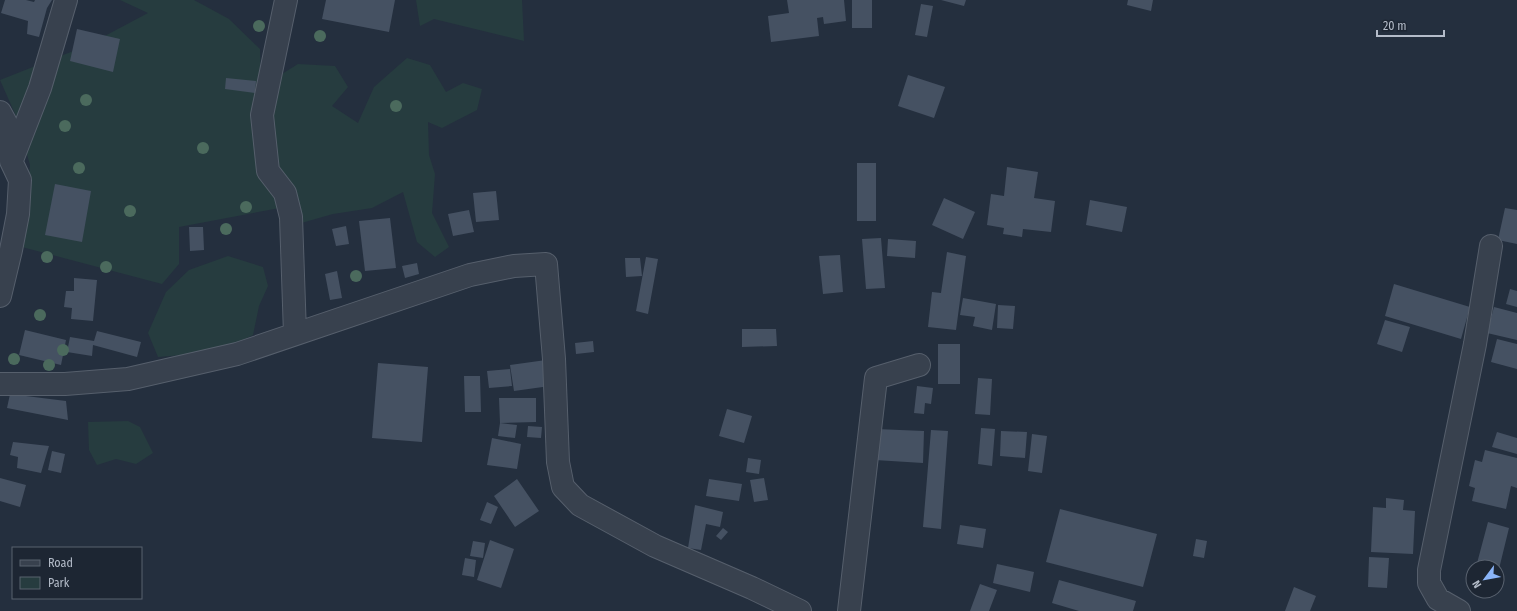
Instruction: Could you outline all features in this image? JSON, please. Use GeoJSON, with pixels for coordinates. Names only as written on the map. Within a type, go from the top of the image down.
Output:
{"type":"FeatureCollection","features":[{"type":"Feature","properties":{"kind":"street"},"geometry":{"type":"LineString","coordinates":[[11,161],[40,88],[66,0]]}},
{"type":"Feature","properties":{"kind":"street"},"geometry":{"type":"LineString","coordinates":[[286,0],[262,115],[268,171],[285,193],[291,217],[295,334]]}},
{"type":"Feature","properties":{"kind":"street"},"geometry":{"type":"LineString","coordinates":[[0,112],[6,124],[11,161],[20,180],[18,214],[0,296]]}},
{"type":"Feature","properties":{"kind":"street"},"geometry":{"type":"LineString","coordinates":[[1459,611],[1438,599],[1429,583],[1429,570],[1475,344],[1491,246]]}},
{"type":"Feature","properties":{"kind":"street"},"geometry":{"type":"LineString","coordinates":[[0,384],[65,384],[128,379],[237,354],[470,275],[514,266],[546,264],[554,359],[558,462],[563,486],[580,505],[655,546],[752,588],[800,611]]}},
{"type":"Feature","properties":{"kind":"street"},"geometry":{"type":"LineString","coordinates":[[849,611],[876,378],[919,366]]}},
{"type":"Feature","properties":{"kind":"green space"},"geometry":{"type":"Polygon","coordinates":[[[120,0],[194,0],[229,19],[260,49],[261,87],[298,64],[335,66],[348,87],[332,106],[358,123],[374,87],[407,58],[430,65],[446,92],[463,83],[482,89],[477,110],[442,128],[428,122],[429,155],[435,174],[432,213],[449,247],[435,257],[417,242],[403,192],[372,208],[333,214],[291,226],[285,207],[179,227],[179,264],[162,284],[22,247],[30,165],[16,116],[0,80],[86,46],[148,13],[120,0]]]}},
{"type":"Feature","properties":{"kind":"green space"},"geometry":{"type":"Polygon","coordinates":[[[416,0],[522,0],[524,41],[434,19],[420,26],[416,0]]]}},
{"type":"Feature","properties":{"kind":"green space"},"geometry":{"type":"Polygon","coordinates":[[[228,256],[263,267],[268,286],[259,306],[253,335],[233,345],[196,354],[158,357],[148,333],[166,292],[189,270],[228,256]]]}},
{"type":"Feature","properties":{"kind":"green space"},"geometry":{"type":"Polygon","coordinates":[[[128,421],[140,427],[153,453],[136,464],[116,459],[97,465],[89,450],[88,422],[128,421]]]}},
{"type":"Feature","properties":{"kind":"building"},"geometry":{"type":"Polygon","coordinates":[[[5,0],[26,0],[34,2],[35,0],[52,0],[47,8],[39,37],[27,34],[28,21],[1,13],[5,0]]]}},
{"type":"Feature","properties":{"kind":"building"},"geometry":{"type":"Polygon","coordinates":[[[326,0],[395,0],[389,32],[322,19],[326,0]]]}},
{"type":"Feature","properties":{"kind":"building"},"geometry":{"type":"Polygon","coordinates":[[[787,0],[844,0],[846,21],[824,24],[823,17],[817,18],[819,36],[771,42],[768,16],[789,13],[787,0]]]}},
{"type":"Feature","properties":{"kind":"building"},"geometry":{"type":"Polygon","coordinates":[[[852,0],[872,0],[872,28],[852,28],[852,0]]]}},
{"type":"Feature","properties":{"kind":"building"},"geometry":{"type":"Polygon","coordinates":[[[941,0],[966,0],[964,6],[941,0]]]}},
{"type":"Feature","properties":{"kind":"building"},"geometry":{"type":"Polygon","coordinates":[[[1128,0],[1153,0],[1151,11],[1127,5],[1128,0]]]}},
{"type":"Feature","properties":{"kind":"building"},"geometry":{"type":"Polygon","coordinates":[[[921,4],[933,6],[927,37],[915,35],[921,4]]]}},
{"type":"Feature","properties":{"kind":"building"},"geometry":{"type":"Polygon","coordinates":[[[77,29],[120,39],[113,72],[70,61],[77,29]]]}},
{"type":"Feature","properties":{"kind":"building"},"geometry":{"type":"Polygon","coordinates":[[[908,75],[945,87],[934,118],[898,106],[908,75]]]}},
{"type":"Feature","properties":{"kind":"building"},"geometry":{"type":"Polygon","coordinates":[[[226,78],[256,81],[255,93],[225,89],[226,78]]]}},
{"type":"Feature","properties":{"kind":"building"},"geometry":{"type":"Polygon","coordinates":[[[857,163],[876,163],[876,221],[857,221],[857,163]]]}},
{"type":"Feature","properties":{"kind":"building"},"geometry":{"type":"Polygon","coordinates":[[[1007,167],[1038,172],[1034,198],[1055,201],[1051,232],[1023,229],[1022,237],[1003,234],[1004,228],[987,225],[991,194],[1004,196],[1007,167]]]}},
{"type":"Feature","properties":{"kind":"building"},"geometry":{"type":"Polygon","coordinates":[[[55,184],[91,191],[82,242],[45,235],[55,184]]]}},
{"type":"Feature","properties":{"kind":"building"},"geometry":{"type":"Polygon","coordinates":[[[496,191],[499,220],[476,222],[473,193],[496,191]]]}},
{"type":"Feature","properties":{"kind":"building"},"geometry":{"type":"Polygon","coordinates":[[[944,198],[975,212],[963,239],[932,225],[944,198]]]}},
{"type":"Feature","properties":{"kind":"building"},"geometry":{"type":"Polygon","coordinates":[[[1090,200],[1127,207],[1122,232],[1086,225],[1090,200]]]}},
{"type":"Feature","properties":{"kind":"building"},"geometry":{"type":"Polygon","coordinates":[[[1505,208],[1517,210],[1517,244],[1498,240],[1505,208]]]}},
{"type":"Feature","properties":{"kind":"building"},"geometry":{"type":"Polygon","coordinates":[[[469,210],[474,232],[453,236],[448,214],[469,210]]]}},
{"type":"Feature","properties":{"kind":"building"},"geometry":{"type":"Polygon","coordinates":[[[390,218],[396,268],[365,271],[359,221],[390,218]]]}},
{"type":"Feature","properties":{"kind":"building"},"geometry":{"type":"Polygon","coordinates":[[[346,226],[349,244],[336,246],[332,229],[346,226]]]}},
{"type":"Feature","properties":{"kind":"building"},"geometry":{"type":"Polygon","coordinates":[[[189,227],[203,227],[204,250],[190,251],[189,227]]]}},
{"type":"Feature","properties":{"kind":"building"},"geometry":{"type":"Polygon","coordinates":[[[881,238],[885,288],[866,289],[862,239],[881,238]]]}},
{"type":"Feature","properties":{"kind":"building"},"geometry":{"type":"Polygon","coordinates":[[[888,239],[916,241],[915,258],[887,256],[888,239]]]}},
{"type":"Feature","properties":{"kind":"building"},"geometry":{"type":"Polygon","coordinates":[[[947,252],[966,256],[956,330],[928,327],[932,292],[941,293],[947,252]]]}},
{"type":"Feature","properties":{"kind":"building"},"geometry":{"type":"Polygon","coordinates":[[[840,255],[843,292],[823,294],[819,256],[840,255]]]}},
{"type":"Feature","properties":{"kind":"building"},"geometry":{"type":"Polygon","coordinates":[[[646,257],[658,259],[648,314],[636,311],[646,257]]]}},
{"type":"Feature","properties":{"kind":"building"},"geometry":{"type":"Polygon","coordinates":[[[625,258],[640,258],[642,276],[626,277],[625,258]]]}},
{"type":"Feature","properties":{"kind":"building"},"geometry":{"type":"Polygon","coordinates":[[[417,263],[419,274],[405,278],[402,266],[417,263]]]}},
{"type":"Feature","properties":{"kind":"building"},"geometry":{"type":"Polygon","coordinates":[[[337,271],[342,298],[330,300],[325,274],[337,271]]]}},
{"type":"Feature","properties":{"kind":"building"},"geometry":{"type":"Polygon","coordinates":[[[74,278],[97,280],[93,321],[71,319],[72,308],[64,307],[66,291],[74,291],[74,278]]]}},
{"type":"Feature","properties":{"kind":"building"},"geometry":{"type":"Polygon","coordinates":[[[1394,284],[1470,307],[1461,339],[1385,316],[1394,284]]]}},
{"type":"Feature","properties":{"kind":"building"},"geometry":{"type":"Polygon","coordinates":[[[1510,289],[1517,291],[1517,307],[1506,304],[1510,289]]]}},
{"type":"Feature","properties":{"kind":"building"},"geometry":{"type":"Polygon","coordinates":[[[963,298],[996,304],[992,330],[973,326],[975,317],[960,315],[963,298]]]}},
{"type":"Feature","properties":{"kind":"building"},"geometry":{"type":"Polygon","coordinates":[[[998,305],[1015,306],[1013,329],[997,328],[998,305]]]}},
{"type":"Feature","properties":{"kind":"building"},"geometry":{"type":"Polygon","coordinates":[[[1494,307],[1517,313],[1517,340],[1487,333],[1494,307]]]}},
{"type":"Feature","properties":{"kind":"building"},"geometry":{"type":"Polygon","coordinates":[[[1385,320],[1410,327],[1402,352],[1377,344],[1385,320]]]}},
{"type":"Feature","properties":{"kind":"building"},"geometry":{"type":"Polygon","coordinates":[[[742,329],[776,329],[777,346],[742,347],[742,329]]]}},
{"type":"Feature","properties":{"kind":"building"},"geometry":{"type":"Polygon","coordinates":[[[25,330],[66,340],[61,365],[19,355],[25,330]]]}},
{"type":"Feature","properties":{"kind":"building"},"geometry":{"type":"Polygon","coordinates":[[[97,331],[141,342],[137,357],[93,345],[92,356],[67,352],[70,337],[94,341],[97,331]]]}},
{"type":"Feature","properties":{"kind":"building"},"geometry":{"type":"Polygon","coordinates":[[[1497,339],[1517,344],[1517,369],[1491,362],[1497,339]]]}},
{"type":"Feature","properties":{"kind":"building"},"geometry":{"type":"Polygon","coordinates":[[[593,341],[594,352],[576,354],[575,343],[593,341]]]}},
{"type":"Feature","properties":{"kind":"building"},"geometry":{"type":"Polygon","coordinates":[[[938,344],[960,344],[960,384],[938,384],[938,344]]]}},
{"type":"Feature","properties":{"kind":"building"},"geometry":{"type":"Polygon","coordinates":[[[546,360],[550,386],[514,391],[510,365],[546,360]]]}},
{"type":"Feature","properties":{"kind":"building"},"geometry":{"type":"Polygon","coordinates":[[[378,363],[428,367],[422,442],[372,438],[378,363]]]}},
{"type":"Feature","properties":{"kind":"building"},"geometry":{"type":"Polygon","coordinates":[[[510,369],[512,386],[489,388],[487,371],[510,369]]]}},
{"type":"Feature","properties":{"kind":"building"},"geometry":{"type":"Polygon","coordinates":[[[464,376],[480,376],[481,412],[465,412],[464,376]]]}},
{"type":"Feature","properties":{"kind":"building"},"geometry":{"type":"Polygon","coordinates":[[[978,378],[992,379],[990,415],[975,414],[978,378]]]}},
{"type":"Feature","properties":{"kind":"building"},"geometry":{"type":"Polygon","coordinates":[[[917,386],[933,388],[931,404],[925,403],[924,414],[914,413],[917,386]]]}},
{"type":"Feature","properties":{"kind":"building"},"geometry":{"type":"Polygon","coordinates":[[[10,394],[66,401],[68,420],[7,408],[10,394]]]}},
{"type":"Feature","properties":{"kind":"building"},"geometry":{"type":"Polygon","coordinates":[[[499,398],[536,398],[536,422],[500,423],[499,398]]]}},
{"type":"Feature","properties":{"kind":"building"},"geometry":{"type":"Polygon","coordinates":[[[727,409],[752,416],[744,443],[719,436],[727,409]]]}},
{"type":"Feature","properties":{"kind":"building"},"geometry":{"type":"Polygon","coordinates":[[[500,423],[517,425],[515,438],[498,436],[500,423]]]}},
{"type":"Feature","properties":{"kind":"building"},"geometry":{"type":"Polygon","coordinates":[[[528,426],[542,427],[541,438],[527,437],[528,426]]]}},
{"type":"Feature","properties":{"kind":"building"},"geometry":{"type":"Polygon","coordinates":[[[981,428],[995,429],[992,466],[978,464],[981,428]]]}},
{"type":"Feature","properties":{"kind":"building"},"geometry":{"type":"Polygon","coordinates":[[[876,429],[924,431],[923,463],[875,460],[876,429]]]}},
{"type":"Feature","properties":{"kind":"building"},"geometry":{"type":"Polygon","coordinates":[[[931,430],[948,431],[941,529],[923,527],[931,430]]]}},
{"type":"Feature","properties":{"kind":"building"},"geometry":{"type":"Polygon","coordinates":[[[1001,431],[1027,432],[1025,458],[1000,456],[1001,431]]]}},
{"type":"Feature","properties":{"kind":"building"},"geometry":{"type":"Polygon","coordinates":[[[1497,432],[1517,438],[1517,454],[1492,447],[1497,432]]]}},
{"type":"Feature","properties":{"kind":"building"},"geometry":{"type":"Polygon","coordinates":[[[1032,434],[1047,436],[1042,473],[1028,471],[1032,434]]]}},
{"type":"Feature","properties":{"kind":"building"},"geometry":{"type":"Polygon","coordinates":[[[492,438],[521,444],[517,469],[487,465],[492,438]]]}},
{"type":"Feature","properties":{"kind":"building"},"geometry":{"type":"Polygon","coordinates":[[[13,442],[49,446],[41,473],[17,468],[18,457],[10,455],[13,442]]]}},
{"type":"Feature","properties":{"kind":"building"},"geometry":{"type":"Polygon","coordinates":[[[1485,450],[1517,458],[1517,488],[1511,486],[1506,509],[1472,501],[1475,488],[1469,486],[1475,460],[1482,462],[1485,450]]]}},
{"type":"Feature","properties":{"kind":"building"},"geometry":{"type":"Polygon","coordinates":[[[52,451],[65,454],[61,473],[48,470],[52,451]]]}},
{"type":"Feature","properties":{"kind":"building"},"geometry":{"type":"Polygon","coordinates":[[[748,458],[761,460],[759,474],[746,472],[748,458]]]}},
{"type":"Feature","properties":{"kind":"building"},"geometry":{"type":"Polygon","coordinates":[[[0,478],[26,485],[20,507],[0,501],[0,478]]]}},
{"type":"Feature","properties":{"kind":"building"},"geometry":{"type":"Polygon","coordinates":[[[764,478],[768,500],[754,502],[750,480],[764,478]]]}},
{"type":"Feature","properties":{"kind":"building"},"geometry":{"type":"Polygon","coordinates":[[[517,479],[539,511],[515,527],[494,496],[517,479]]]}},
{"type":"Feature","properties":{"kind":"building"},"geometry":{"type":"Polygon","coordinates":[[[709,479],[742,484],[739,501],[706,496],[709,479]]]}},
{"type":"Feature","properties":{"kind":"building"},"geometry":{"type":"Polygon","coordinates":[[[1386,498],[1404,500],[1403,510],[1415,511],[1413,554],[1371,552],[1373,507],[1386,508],[1386,498]]]}},
{"type":"Feature","properties":{"kind":"building"},"geometry":{"type":"Polygon","coordinates":[[[487,502],[498,507],[491,524],[480,520],[487,502]]]}},
{"type":"Feature","properties":{"kind":"building"},"geometry":{"type":"Polygon","coordinates":[[[695,505],[723,512],[720,527],[706,524],[701,550],[688,548],[695,505]]]}},
{"type":"Feature","properties":{"kind":"building"},"geometry":{"type":"Polygon","coordinates":[[[1060,509],[1157,534],[1143,587],[1046,562],[1060,509]]]}},
{"type":"Feature","properties":{"kind":"building"},"geometry":{"type":"Polygon","coordinates":[[[1488,522],[1509,528],[1501,559],[1478,559],[1488,522]]]}},
{"type":"Feature","properties":{"kind":"building"},"geometry":{"type":"Polygon","coordinates":[[[960,525],[986,529],[983,548],[957,544],[960,525]]]}},
{"type":"Feature","properties":{"kind":"building"},"geometry":{"type":"Polygon","coordinates":[[[723,528],[728,532],[721,540],[716,536],[723,528]]]}},
{"type":"Feature","properties":{"kind":"building"},"geometry":{"type":"Polygon","coordinates":[[[1196,539],[1207,541],[1204,558],[1193,556],[1196,539]]]}},
{"type":"Feature","properties":{"kind":"building"},"geometry":{"type":"Polygon","coordinates":[[[490,540],[514,549],[501,588],[477,580],[490,540]]]}},
{"type":"Feature","properties":{"kind":"building"},"geometry":{"type":"Polygon","coordinates":[[[473,541],[485,543],[483,558],[470,556],[473,541]]]}},
{"type":"Feature","properties":{"kind":"building"},"geometry":{"type":"Polygon","coordinates":[[[1369,557],[1389,558],[1387,588],[1368,587],[1369,557]]]}},
{"type":"Feature","properties":{"kind":"building"},"geometry":{"type":"Polygon","coordinates":[[[465,558],[476,560],[474,577],[462,575],[465,558]]]}},
{"type":"Feature","properties":{"kind":"building"},"geometry":{"type":"Polygon","coordinates":[[[997,564],[1034,572],[1030,592],[993,583],[997,564]]]}},
{"type":"Feature","properties":{"kind":"building"},"geometry":{"type":"Polygon","coordinates":[[[1059,580],[1136,601],[1133,611],[1079,611],[1052,603],[1059,580]]]}},
{"type":"Feature","properties":{"kind":"building"},"geometry":{"type":"Polygon","coordinates":[[[980,584],[997,590],[989,611],[970,611],[980,584]]]}},
{"type":"Feature","properties":{"kind":"building"},"geometry":{"type":"Polygon","coordinates":[[[1294,587],[1316,596],[1310,611],[1285,611],[1294,587]]]}}]}
